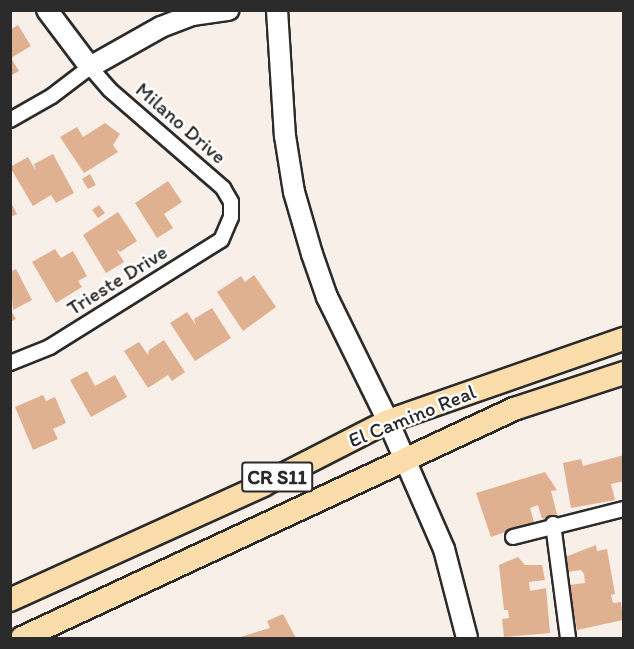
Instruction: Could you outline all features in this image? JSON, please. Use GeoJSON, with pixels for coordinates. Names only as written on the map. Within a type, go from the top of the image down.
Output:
{"type":"FeatureCollection","features":[{"type":"Feature","properties":{"kind":"main road"},"geometry":{"type":"LineString","coordinates":[[47,10],[90,67],[161,27],[192,15],[229,10]]}},
{"type":"Feature","properties":{"kind":"main road"},"geometry":{"type":"LineString","coordinates":[[277,10],[279,75],[294,192],[327,297],[388,421],[403,462],[444,549],[467,639]]}},
{"type":"Feature","properties":{"kind":"main road","name":"El Camino Real"},"geometry":{"type":"LineString","coordinates":[[10,600],[263,484],[388,421],[624,339]]}},
{"type":"Feature","properties":{"kind":"main road","name":"El Camino Real"},"geometry":{"type":"LineString","coordinates":[[22,639],[514,409],[624,373]]}},
{"type":"Feature","properties":{"kind":"street"},"geometry":{"type":"LineString","coordinates":[[10,120],[52,96],[90,67]]}},
{"type":"Feature","properties":{"kind":"street","name":"Milano Drive"},"geometry":{"type":"LineString","coordinates":[[90,67],[110,90],[223,188],[231,202],[231,217]]}},
{"type":"Feature","properties":{"kind":"street","name":"Trieste Drive"},"geometry":{"type":"LineString","coordinates":[[10,363],[50,347],[221,240],[231,217]]}},
{"type":"Feature","properties":{"kind":"street"},"geometry":{"type":"LineString","coordinates":[[513,537],[553,524],[624,509]]}},
{"type":"Feature","properties":{"kind":"street"},"geometry":{"type":"LineString","coordinates":[[553,524],[568,639]]}},
{"type":"Feature","properties":{"kind":"building"},"geometry":{"type":"Polygon","coordinates":[[[18,25],[31,46],[11,58],[19,71],[10,76],[10,30],[18,25]]]}},
{"type":"Feature","properties":{"kind":"building"},"geometry":{"type":"Polygon","coordinates":[[[105,123],[120,134],[113,145],[118,152],[84,173],[60,137],[77,127],[83,137],[105,123]]]}},
{"type":"Feature","properties":{"kind":"building"},"geometry":{"type":"Polygon","coordinates":[[[53,154],[74,193],[56,203],[51,195],[33,206],[10,167],[28,157],[36,171],[34,164],[53,154]]]}},
{"type":"Feature","properties":{"kind":"building"},"geometry":{"type":"Polygon","coordinates":[[[90,174],[96,185],[88,189],[82,179],[90,174]]]}},
{"type":"Feature","properties":{"kind":"building"},"geometry":{"type":"Polygon","coordinates":[[[168,181],[182,202],[164,214],[173,228],[157,238],[135,203],[168,181]]]}},
{"type":"Feature","properties":{"kind":"building"},"geometry":{"type":"Polygon","coordinates":[[[10,201],[17,214],[10,217],[10,201]]]}},
{"type":"Feature","properties":{"kind":"building"},"geometry":{"type":"Polygon","coordinates":[[[99,205],[105,213],[98,218],[92,210],[99,205]]]}},
{"type":"Feature","properties":{"kind":"building"},"geometry":{"type":"Polygon","coordinates":[[[118,212],[137,241],[120,252],[116,249],[124,262],[106,273],[83,235],[118,212]]]}},
{"type":"Feature","properties":{"kind":"building"},"geometry":{"type":"Polygon","coordinates":[[[55,249],[61,258],[73,251],[87,276],[78,281],[82,287],[56,303],[32,262],[55,249]]]}},
{"type":"Feature","properties":{"kind":"building"},"geometry":{"type":"Polygon","coordinates":[[[16,269],[32,300],[13,310],[10,272],[16,269]]]}},
{"type":"Feature","properties":{"kind":"building"},"geometry":{"type":"Polygon","coordinates":[[[254,275],[276,307],[243,331],[217,292],[241,276],[245,282],[254,275]]]}},
{"type":"Feature","properties":{"kind":"building"},"geometry":{"type":"Polygon","coordinates":[[[212,308],[231,338],[195,361],[170,323],[187,312],[196,325],[194,319],[212,308]]]}},
{"type":"Feature","properties":{"kind":"building"},"geometry":{"type":"Polygon","coordinates":[[[10,309],[16,319],[10,322],[10,309]]]}},
{"type":"Feature","properties":{"kind":"building"},"geometry":{"type":"Polygon","coordinates":[[[164,340],[185,372],[172,381],[168,375],[148,388],[124,351],[139,342],[148,355],[149,350],[164,340]]]}},
{"type":"Feature","properties":{"kind":"building"},"geometry":{"type":"Polygon","coordinates":[[[87,371],[95,386],[115,375],[127,397],[91,417],[70,380],[87,371]]]}},
{"type":"Feature","properties":{"kind":"building"},"geometry":{"type":"Polygon","coordinates":[[[43,395],[46,401],[55,397],[66,423],[53,429],[58,439],[33,450],[15,407],[43,395]]]}},
{"type":"Feature","properties":{"kind":"building"},"geometry":{"type":"Polygon","coordinates":[[[624,455],[624,481],[611,484],[615,500],[571,508],[563,463],[581,459],[583,466],[624,455]]]}},
{"type":"Feature","properties":{"kind":"building"},"geometry":{"type":"Polygon","coordinates":[[[545,472],[557,490],[551,491],[557,514],[542,519],[538,505],[530,508],[534,522],[491,537],[476,493],[545,472]]]}},
{"type":"Feature","properties":{"kind":"building"},"geometry":{"type":"Polygon","coordinates":[[[596,545],[597,551],[607,549],[615,594],[611,595],[613,603],[621,602],[623,620],[577,630],[569,585],[585,583],[584,574],[581,570],[568,572],[565,557],[596,545]]]}},
{"type":"Feature","properties":{"kind":"building"},"geometry":{"type":"Polygon","coordinates":[[[518,557],[525,565],[542,565],[545,580],[529,582],[530,591],[546,588],[550,633],[504,637],[502,619],[509,618],[508,610],[504,610],[499,565],[518,557]]]}},
{"type":"Feature","properties":{"kind":"building"},"geometry":{"type":"Polygon","coordinates":[[[283,614],[296,638],[237,638],[270,628],[267,621],[283,614]]]}}]}
